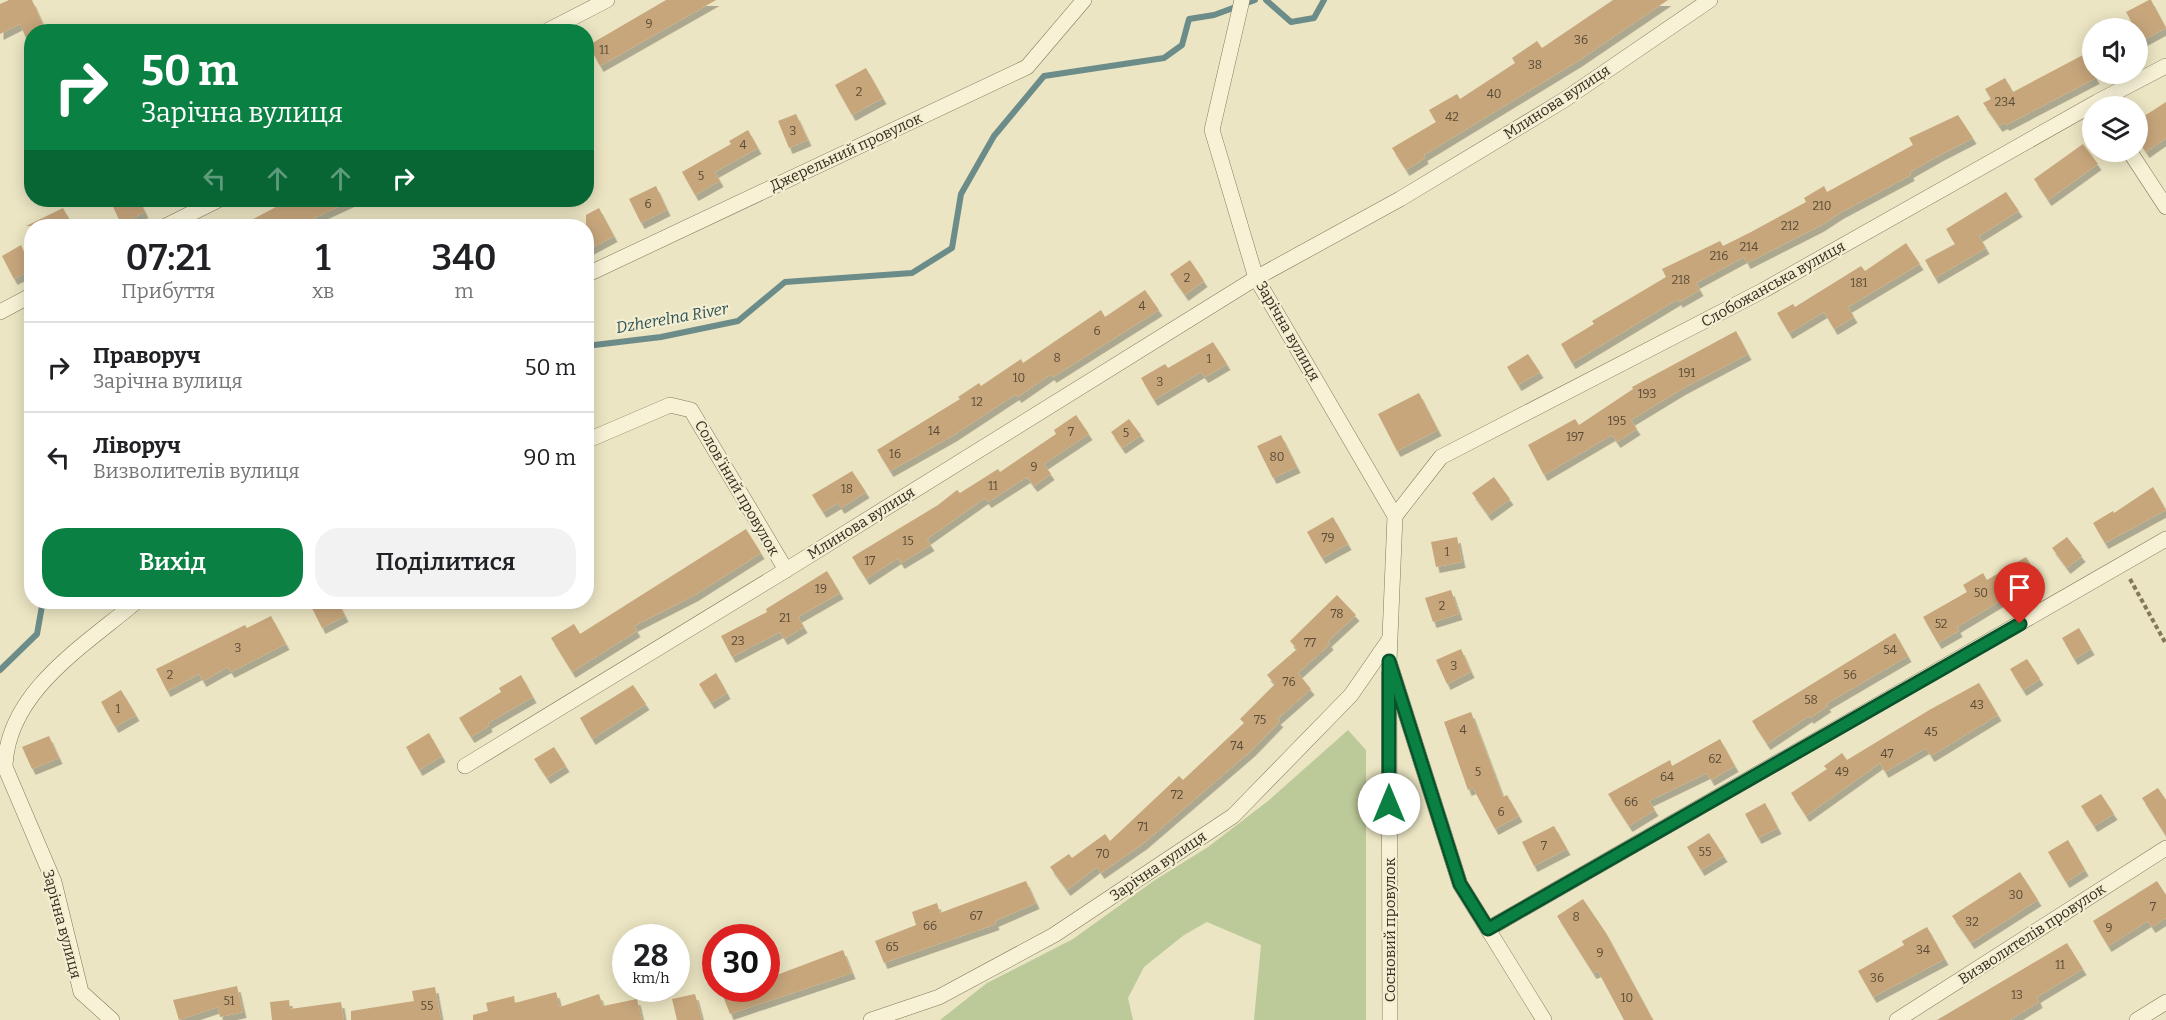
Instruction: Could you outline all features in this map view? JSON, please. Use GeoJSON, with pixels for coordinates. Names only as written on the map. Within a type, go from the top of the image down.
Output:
{"type":"FeatureCollection","features":[{"type":"Feature","properties":{"kind":"street"},"geometry":{"type":"LineString","coordinates":[[561,24],[607,0]]}},
{"type":"Feature","properties":{"kind":"street","name":"Джерельний провулок"},"geometry":{"type":"LineString","coordinates":[[594,271],[1027,67],[1084,0]]}},
{"type":"Feature","properties":{"kind":"street","name":"Млинова вулиця"},"geometry":{"type":"LineString","coordinates":[[465,766],[1256,278],[1400,199],[1564,100],[1710,0]]}},
{"type":"Feature","properties":{"kind":"street","name":"Зарічна вулиця"},"geometry":{"type":"LineString","coordinates":[[1241,7],[1212,130],[1256,278],[1395,516]]}},
{"type":"Feature","properties":{"kind":"street","name":"Слобожанська вулиця"},"geometry":{"type":"LineString","coordinates":[[2113,96],[2166,66]]}},
{"type":"Feature","properties":{"kind":"street","name":"Слобожанська вулиця"},"geometry":{"type":"LineString","coordinates":[[1395,516],[1441,457],[1764,290],[2082,113]]}},
{"type":"Feature","properties":{"kind":"street"},"geometry":{"type":"LineString","coordinates":[[2137,162],[2166,207]]}},
{"type":"Feature","properties":{"kind":"street"},"geometry":{"type":"LineString","coordinates":[[180,219],[204,207]]}},
{"type":"Feature","properties":{"kind":"street"},"geometry":{"type":"LineString","coordinates":[[0,312],[24,300]]}},
{"type":"Feature","properties":{"kind":"street","name":"Солов'їний провулок"},"geometry":{"type":"LineString","coordinates":[[594,438],[670,405],[692,410],[786,570]]}},
{"type":"Feature","properties":{"kind":"street"},"geometry":{"type":"LineString","coordinates":[[1395,516],[1389,661],[1460,884],[1544,1020]]}},
{"type":"Feature","properties":{"kind":"street"},"geometry":{"type":"LineString","coordinates":[[1488,929],[2166,539]]}},
{"type":"Feature","properties":{"kind":"street","name":"Зарічна вулиця"},"geometry":{"type":"LineString","coordinates":[[112,1020],[81,992],[54,882],[5,767],[6,747],[27,700],[49,676],[128,609]]}},
{"type":"Feature","properties":{"kind":"street","name":"Зарічна вулиця"},"geometry":{"type":"LineString","coordinates":[[871,1020],[939,997],[1054,935],[1233,816],[1351,695],[1390,639]]}},
{"type":"Feature","properties":{"kind":"street","name":"Сосновий провулок"},"geometry":{"type":"LineString","coordinates":[[1389,661],[1390,1020]]}},
{"type":"Feature","properties":{"kind":"street","name":"Визволителів провулок"},"geometry":{"type":"LineString","coordinates":[[1897,1020],[2166,848]]}},
{"type":"Feature","properties":{"kind":"street"},"geometry":{"type":"LineString","coordinates":[[2137,1020],[2166,1002]]}},
{"type":"Feature","properties":{"kind":"path"},"geometry":{"type":"LineString","coordinates":[[2122,565],[2166,644]]}},
{"type":"Feature","properties":{"kind":"green space"},"geometry":{"type":"Polygon","coordinates":[[[1348,730],[1366,750],[1366,1020],[1254,1020],[1261,945],[1207,922],[1184,935],[1144,967],[1128,998],[1133,1020],[940,1020],[987,983],[1073,939],[1155,880],[1208,847],[1268,801],[1348,730]]]}},
{"type":"Feature","properties":{"kind":"building"},"geometry":{"type":"Polygon","coordinates":[[[9,0],[32,0],[43,24],[24,24],[24,33],[20,24],[0,34],[0,4],[9,0]]]}},
{"type":"Feature","properties":{"kind":"building"},"geometry":{"type":"Polygon","coordinates":[[[666,0],[716,0],[600,66],[594,55],[594,42],[666,0]]]}},
{"type":"Feature","properties":{"kind":"building"},"geometry":{"type":"Polygon","coordinates":[[[1613,0],[1668,0],[1578,61],[1424,155],[1425,158],[1406,170],[1392,148],[1436,122],[1429,110],[1457,94],[1460,99],[1515,63],[1512,58],[1537,41],[1542,48],[1613,0]]]}},
{"type":"Feature","properties":{"kind":"building"},"geometry":{"type":"Polygon","coordinates":[[[2151,0],[2166,28],[2148,38],[2148,18],[2129,18],[2126,12],[2151,0]]]}},
{"type":"Feature","properties":{"kind":"building"},"geometry":{"type":"Polygon","coordinates":[[[2082,56],[2082,84],[2085,84],[2006,125],[2004,123],[1999,126],[1983,103],[1991,99],[1985,89],[2005,78],[2013,92],[2082,56]]]}},
{"type":"Feature","properties":{"kind":"building"},"geometry":{"type":"Polygon","coordinates":[[[866,68],[883,98],[852,115],[835,85],[866,68]]]}},
{"type":"Feature","properties":{"kind":"building"},"geometry":{"type":"Polygon","coordinates":[[[2166,102],[2166,138],[2148,151],[2148,114],[2166,102]]]}},
{"type":"Feature","properties":{"kind":"building"},"geometry":{"type":"Polygon","coordinates":[[[796,114],[808,140],[789,148],[778,121],[796,114]]]}},
{"type":"Feature","properties":{"kind":"building"},"geometry":{"type":"Polygon","coordinates":[[[1958,115],[1973,138],[1910,172],[1911,175],[1820,226],[1747,263],[1744,257],[1696,283],[1700,290],[1679,302],[1678,299],[1572,363],[1561,344],[1594,324],[1592,321],[1666,277],[1662,269],[1720,241],[1723,246],[1751,232],[1806,202],[1804,198],[1824,186],[1827,192],[1913,145],[1909,138],[1958,115]]]}},
{"type":"Feature","properties":{"kind":"building"},"geometry":{"type":"Polygon","coordinates":[[[748,130],[758,148],[715,172],[720,181],[695,195],[682,172],[731,144],[729,141],[748,130]]]}},
{"type":"Feature","properties":{"kind":"building"},"geometry":{"type":"Polygon","coordinates":[[[2082,145],[2082,162],[2098,164],[2048,200],[2034,179],[2082,145]]]}},
{"type":"Feature","properties":{"kind":"building"},"geometry":{"type":"Polygon","coordinates":[[[656,186],[667,210],[641,223],[629,199],[656,186]]]}},
{"type":"Feature","properties":{"kind":"building"},"geometry":{"type":"Polygon","coordinates":[[[2006,192],[2019,211],[1979,236],[1986,248],[1935,278],[1925,260],[1955,244],[1946,229],[2006,192]]]}},
{"type":"Feature","properties":{"kind":"building"},"geometry":{"type":"Polygon","coordinates":[[[113,207],[142,207],[145,212],[131,219],[119,219],[113,207]]]}},
{"type":"Feature","properties":{"kind":"building"},"geometry":{"type":"Polygon","coordinates":[[[276,207],[338,207],[312,219],[253,219],[276,207]]]}},
{"type":"Feature","properties":{"kind":"building"},"geometry":{"type":"Polygon","coordinates":[[[63,208],[69,219],[40,219],[63,208]]]}},
{"type":"Feature","properties":{"kind":"building"},"geometry":{"type":"Polygon","coordinates":[[[599,208],[614,236],[594,247],[594,219],[586,219],[586,215],[599,208]]]}},
{"type":"Feature","properties":{"kind":"building"},"geometry":{"type":"Polygon","coordinates":[[[1906,243],[1920,264],[1848,307],[1854,317],[1834,329],[1824,312],[1789,333],[1777,313],[1793,304],[1795,307],[1861,266],[1865,271],[1906,243]]]}},
{"type":"Feature","properties":{"kind":"building"},"geometry":{"type":"Polygon","coordinates":[[[21,245],[24,252],[24,274],[14,279],[2,256],[21,245]]]}},
{"type":"Feature","properties":{"kind":"building"},"geometry":{"type":"Polygon","coordinates":[[[1190,260],[1204,281],[1185,295],[1170,274],[1190,260]]]}},
{"type":"Feature","properties":{"kind":"building"},"geometry":{"type":"Polygon","coordinates":[[[1145,290],[1159,310],[1053,377],[1051,374],[1018,397],[1016,394],[954,435],[890,471],[877,450],[960,399],[958,397],[979,383],[981,386],[1021,359],[1023,363],[1101,310],[1105,317],[1145,290]]]}},
{"type":"Feature","properties":{"kind":"building"},"geometry":{"type":"Polygon","coordinates":[[[1736,331],[1748,354],[1682,389],[1631,420],[1637,429],[1617,442],[1612,435],[1544,475],[1528,445],[1575,419],[1579,425],[1633,389],[1632,387],[1736,331]]]}},
{"type":"Feature","properties":{"kind":"building"},"geometry":{"type":"Polygon","coordinates":[[[1213,342],[1227,364],[1205,377],[1201,372],[1154,400],[1141,378],[1165,364],[1168,368],[1213,342]]]}},
{"type":"Feature","properties":{"kind":"building"},"geometry":{"type":"Polygon","coordinates":[[[1528,354],[1540,372],[1518,385],[1507,367],[1528,354]]]}},
{"type":"Feature","properties":{"kind":"building"},"geometry":{"type":"Polygon","coordinates":[[[1419,393],[1438,430],[1397,451],[1378,414],[1419,393]]]}},
{"type":"Feature","properties":{"kind":"building"},"geometry":{"type":"Polygon","coordinates":[[[1076,415],[1089,434],[1044,464],[1051,474],[1034,486],[1027,477],[988,502],[985,498],[927,539],[931,545],[901,563],[898,558],[866,579],[852,557],[938,505],[957,490],[960,493],[998,469],[1000,472],[1056,434],[1054,430],[1076,415]]]}},
{"type":"Feature","properties":{"kind":"building"},"geometry":{"type":"Polygon","coordinates":[[[1129,419],[1141,435],[1122,448],[1111,432],[1129,419]]]}},
{"type":"Feature","properties":{"kind":"building"},"geometry":{"type":"Polygon","coordinates":[[[1281,435],[1297,467],[1273,478],[1257,446],[1281,435]]]}},
{"type":"Feature","properties":{"kind":"building"},"geometry":{"type":"Polygon","coordinates":[[[852,471],[866,492],[841,508],[838,503],[823,512],[812,495],[852,471]]]}},
{"type":"Feature","properties":{"kind":"building"},"geometry":{"type":"Polygon","coordinates":[[[1494,477],[1510,499],[1488,515],[1472,493],[1494,477]]]}},
{"type":"Feature","properties":{"kind":"building"},"geometry":{"type":"Polygon","coordinates":[[[2153,487],[2166,510],[2105,543],[2093,523],[2113,511],[2114,513],[2153,487]]]}},
{"type":"Feature","properties":{"kind":"building"},"geometry":{"type":"Polygon","coordinates":[[[1333,517],[1348,544],[1322,558],[1307,532],[1333,517]]]}},
{"type":"Feature","properties":{"kind":"building"},"geometry":{"type":"Polygon","coordinates":[[[746,529],[761,553],[695,595],[634,626],[637,631],[572,672],[551,638],[574,624],[580,634],[746,529]]]}},
{"type":"Feature","properties":{"kind":"building"},"geometry":{"type":"Polygon","coordinates":[[[1457,537],[1462,562],[1436,567],[1431,542],[1457,537]]]}},
{"type":"Feature","properties":{"kind":"building"},"geometry":{"type":"Polygon","coordinates":[[[2067,537],[2082,556],[2067,568],[2052,548],[2067,537]]]}},
{"type":"Feature","properties":{"kind":"building"},"geometry":{"type":"Polygon","coordinates":[[[2026,557],[2041,581],[2022,592],[2020,589],[1957,627],[1959,631],[1938,643],[1923,617],[1967,592],[1963,585],[1983,573],[1987,580],[2026,557]]]}},
{"type":"Feature","properties":{"kind":"building"},"geometry":{"type":"Polygon","coordinates":[[[827,571],[840,593],[798,617],[804,627],[784,639],[780,632],[732,657],[721,636],[767,612],[766,609],[827,571]]]}},
{"type":"Feature","properties":{"kind":"building"},"geometry":{"type":"Polygon","coordinates":[[[1451,590],[1459,614],[1433,622],[1425,598],[1451,590]]]}},
{"type":"Feature","properties":{"kind":"building"},"geometry":{"type":"Polygon","coordinates":[[[1337,595],[1356,615],[1328,641],[1330,644],[1298,673],[1311,689],[1277,719],[1280,721],[1252,750],[1144,843],[1101,873],[1097,867],[1067,890],[1050,867],[1069,854],[1072,858],[1105,834],[1110,841],[1179,776],[1183,780],[1244,723],[1240,719],[1275,684],[1267,675],[1297,649],[1290,641],[1337,595]]]}},
{"type":"Feature","properties":{"kind":"building"},"geometry":{"type":"Polygon","coordinates":[[[312,609],[342,609],[345,616],[322,628],[312,609]]]}},
{"type":"Feature","properties":{"kind":"building"},"geometry":{"type":"Polygon","coordinates":[[[271,616],[286,644],[231,672],[228,667],[203,681],[199,674],[167,691],[156,669],[245,625],[247,628],[271,616]]]}},
{"type":"Feature","properties":{"kind":"building"},"geometry":{"type":"Polygon","coordinates":[[[2079,628],[2091,649],[2074,659],[2062,638],[2079,628]]]}},
{"type":"Feature","properties":{"kind":"building"},"geometry":{"type":"Polygon","coordinates":[[[1895,633],[1908,656],[1826,704],[1828,706],[1767,744],[1752,721],[1895,633]]]}},
{"type":"Feature","properties":{"kind":"building"},"geometry":{"type":"Polygon","coordinates":[[[1461,649],[1471,672],[1447,684],[1436,660],[1461,649]]]}},
{"type":"Feature","properties":{"kind":"building"},"geometry":{"type":"Polygon","coordinates":[[[2027,659],[2040,679],[2023,690],[2010,669],[2027,659]]]}},
{"type":"Feature","properties":{"kind":"building"},"geometry":{"type":"Polygon","coordinates":[[[716,673],[727,693],[711,703],[699,684],[716,673]]]}},
{"type":"Feature","properties":{"kind":"building"},"geometry":{"type":"Polygon","coordinates":[[[521,675],[533,697],[488,723],[489,726],[471,737],[459,718],[501,692],[499,688],[521,675]]]}},
{"type":"Feature","properties":{"kind":"building"},"geometry":{"type":"Polygon","coordinates":[[[1979,683],[1998,715],[1931,756],[1926,748],[1885,772],[1880,763],[1806,816],[1791,793],[1827,769],[1824,766],[1842,753],[1847,760],[1979,683]]]}},
{"type":"Feature","properties":{"kind":"building"},"geometry":{"type":"Polygon","coordinates":[[[633,685],[646,704],[592,739],[580,718],[633,685]]]}},
{"type":"Feature","properties":{"kind":"building"},"geometry":{"type":"Polygon","coordinates":[[[121,690],[136,715],[115,727],[101,702],[121,690]]]}},
{"type":"Feature","properties":{"kind":"building"},"geometry":{"type":"Polygon","coordinates":[[[1471,712],[1503,797],[1507,795],[1519,816],[1495,829],[1473,788],[1468,790],[1444,722],[1471,712]]]}},
{"type":"Feature","properties":{"kind":"building"},"geometry":{"type":"Polygon","coordinates":[[[429,733],[442,756],[419,770],[406,747],[429,733]]]}},
{"type":"Feature","properties":{"kind":"building"},"geometry":{"type":"Polygon","coordinates":[[[49,736],[59,758],[32,769],[22,747],[49,736]]]}},
{"type":"Feature","properties":{"kind":"building"},"geometry":{"type":"Polygon","coordinates":[[[1720,739],[1735,766],[1711,780],[1707,773],[1649,801],[1655,810],[1629,826],[1608,794],[1670,760],[1672,766],[1720,739]]]}},
{"type":"Feature","properties":{"kind":"building"},"geometry":{"type":"Polygon","coordinates":[[[554,747],[566,766],[547,778],[534,759],[554,747]]]}},
{"type":"Feature","properties":{"kind":"building"},"geometry":{"type":"Polygon","coordinates":[[[2158,788],[2166,800],[2166,836],[2142,798],[2158,788]]]}},
{"type":"Feature","properties":{"kind":"building"},"geometry":{"type":"Polygon","coordinates":[[[2101,794],[2114,814],[2094,826],[2081,806],[2101,794]]]}},
{"type":"Feature","properties":{"kind":"building"},"geometry":{"type":"Polygon","coordinates":[[[1765,803],[1778,828],[1758,838],[1745,814],[1765,803]]]}},
{"type":"Feature","properties":{"kind":"building"},"geometry":{"type":"Polygon","coordinates":[[[1554,826],[1567,849],[1534,866],[1522,842],[1554,826]]]}},
{"type":"Feature","properties":{"kind":"building"},"geometry":{"type":"Polygon","coordinates":[[[1709,833],[1724,856],[1701,870],[1687,847],[1709,833]]]}},
{"type":"Feature","properties":{"kind":"building"},"geometry":{"type":"Polygon","coordinates":[[[2068,840],[2085,870],[2066,882],[2048,852],[2068,840]]]}},
{"type":"Feature","properties":{"kind":"building"},"geometry":{"type":"Polygon","coordinates":[[[2020,872],[2038,900],[1971,943],[1952,916],[2020,872]]]}},
{"type":"Feature","properties":{"kind":"building"},"geometry":{"type":"Polygon","coordinates":[[[1026,881],[1036,903],[995,921],[996,924],[884,963],[875,941],[916,925],[912,912],[937,903],[940,913],[1026,881]]]}},
{"type":"Feature","properties":{"kind":"building"},"geometry":{"type":"Polygon","coordinates":[[[2157,881],[2166,895],[2166,918],[2152,927],[2148,921],[2108,946],[2093,921],[2157,881]]]}},
{"type":"Feature","properties":{"kind":"building"},"geometry":{"type":"Polygon","coordinates":[[[1583,899],[1606,933],[1653,1020],[1624,1020],[1598,971],[1593,973],[1557,916],[1583,899]]]}},
{"type":"Feature","properties":{"kind":"building"},"geometry":{"type":"Polygon","coordinates":[[[1927,927],[1945,959],[1873,997],[1858,971],[1904,945],[1902,941],[1927,927]]]}},
{"type":"Feature","properties":{"kind":"building"},"geometry":{"type":"Polygon","coordinates":[[[2067,943],[2083,969],[2037,997],[2039,1002],[2010,1020],[1937,1020],[2067,943]]]}},
{"type":"Feature","properties":{"kind":"building"},"geometry":{"type":"Polygon","coordinates":[[[843,950],[852,973],[780,997],[780,974],[843,950]]]}},
{"type":"Feature","properties":{"kind":"building"},"geometry":{"type":"Polygon","coordinates":[[[237,986],[243,1012],[220,1017],[218,1007],[179,1020],[173,1000],[237,986]]]}},
{"type":"Feature","properties":{"kind":"building"},"geometry":{"type":"Polygon","coordinates":[[[435,987],[441,1020],[351,1020],[351,1011],[414,1001],[412,991],[435,987]]]}},
{"type":"Feature","properties":{"kind":"building"},"geometry":{"type":"Polygon","coordinates":[[[556,992],[560,1007],[599,994],[603,1006],[638,1002],[642,1020],[473,1020],[473,1015],[488,1011],[486,1003],[514,996],[515,1003],[556,992]]]}},
{"type":"Feature","properties":{"kind":"building"},"geometry":{"type":"Polygon","coordinates":[[[695,994],[702,1020],[677,1020],[673,1002],[690,1002],[690,995],[695,994]]]}},
{"type":"Feature","properties":{"kind":"building"},"geometry":{"type":"Polygon","coordinates":[[[289,1000],[290,1009],[341,1002],[344,1020],[272,1020],[270,1002],[289,1000]]]}},
{"type":"Feature","properties":{"kind":"building"},"geometry":{"type":"Polygon","coordinates":[[[725,1002],[766,1002],[730,1014],[725,1002]]]}},
{"type":"Feature","properties":{"kind":"waterway","name":"Dzherelna River"},"geometry":{"type":"LineString","coordinates":[[594,345],[661,337],[738,321],[785,282],[912,273],[952,248],[961,194],[994,136],[1044,76],[1164,58],[1182,45],[1189,19],[1214,15],[1255,0]]}},
{"type":"Feature","properties":{"kind":"waterway","name":"Dzherelna River"},"geometry":{"type":"LineString","coordinates":[[1266,0],[1291,22],[1314,18],[1324,0]]}},
{"type":"Feature","properties":{"kind":"waterway","name":"Dzherelna River"},"geometry":{"type":"LineString","coordinates":[[0,670],[37,634],[41,609]]}},
{"type":"Feature","properties":{"kind":"route"},"geometry":{"type":"LineString","coordinates":[[1389,804],[1389,661],[1460,884],[1488,929],[2020,624]]}}]}
